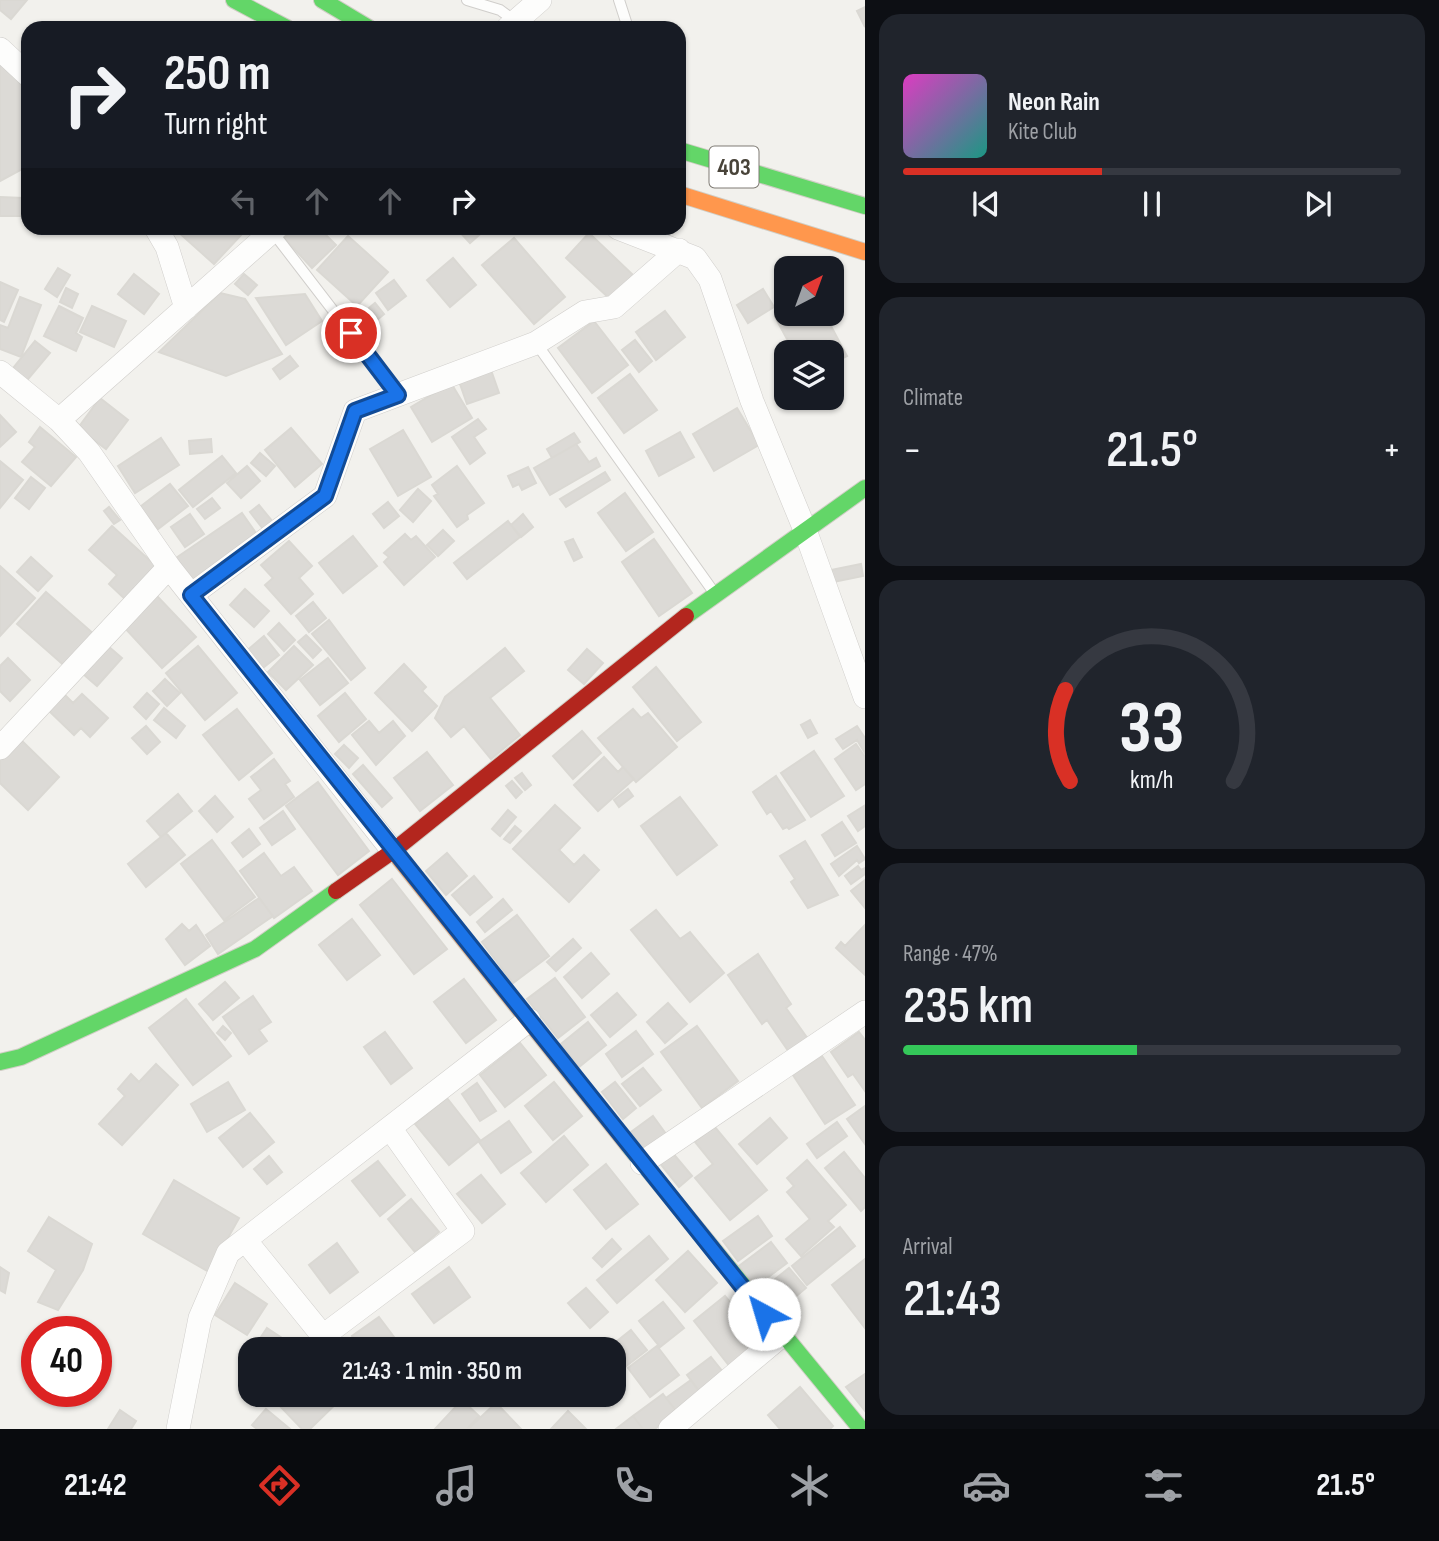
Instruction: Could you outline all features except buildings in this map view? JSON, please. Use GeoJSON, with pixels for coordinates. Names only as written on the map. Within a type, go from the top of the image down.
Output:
{"type":"FeatureCollection","features":[{"type":"Feature","properties":{"kind":"main road"},"geometry":{"type":"LineString","coordinates":[[234,0],[274,21]]}},
{"type":"Feature","properties":{"kind":"main road"},"geometry":{"type":"LineString","coordinates":[[322,0],[357,21]]}},
{"type":"Feature","properties":{"kind":"main road","name":"403"},"geometry":{"type":"LineString","coordinates":[[686,152],[865,205]]}},
{"type":"Feature","properties":{"kind":"main road","name":"403"},"geometry":{"type":"LineString","coordinates":[[686,196],[865,252]]}},
{"type":"Feature","properties":{"kind":"main road"},"geometry":{"type":"LineString","coordinates":[[0,1062],[21,1057],[255,949],[393,851],[715,593],[865,488]]}},
{"type":"Feature","properties":{"kind":"main road"},"geometry":{"type":"LineString","coordinates":[[393,851],[642,1163],[861,1429]]}},
{"type":"Feature","properties":{"kind":"street"},"geometry":{"type":"LineString","coordinates":[[516,21],[540,0]]}},
{"type":"Feature","properties":{"kind":"street"},"geometry":{"type":"LineString","coordinates":[[0,48],[21,68]]}},
{"type":"Feature","properties":{"kind":"street"},"geometry":{"type":"LineString","coordinates":[[160,235],[167,247],[186,308]]}},
{"type":"Feature","properties":{"kind":"street"},"geometry":{"type":"LineString","coordinates":[[59,420],[267,235]]}},
{"type":"Feature","properties":{"kind":"street"},"geometry":{"type":"LineString","coordinates":[[637,235],[695,258],[710,279],[752,401],[805,530],[865,697]]}},
{"type":"Feature","properties":{"kind":"street"},"geometry":{"type":"LineString","coordinates":[[191,595],[325,496],[355,411],[536,343],[585,312],[614,307],[679,250]]}},
{"type":"Feature","properties":{"kind":"street"},"geometry":{"type":"LineString","coordinates":[[0,372],[59,420],[89,452],[169,567],[393,851]]}},
{"type":"Feature","properties":{"kind":"street"},"geometry":{"type":"LineString","coordinates":[[0,748],[169,567]]}},
{"type":"Feature","properties":{"kind":"street"},"geometry":{"type":"LineString","coordinates":[[642,1163],[865,1012]]}},
{"type":"Feature","properties":{"kind":"street"},"geometry":{"type":"LineString","coordinates":[[178,1429],[200,1318],[228,1253],[529,1020]]}},
{"type":"Feature","properties":{"kind":"street"},"geometry":{"type":"LineString","coordinates":[[245,1240],[323,1336],[463,1231],[390,1128]]}},
{"type":"Feature","properties":{"kind":"street"},"geometry":{"type":"LineString","coordinates":[[670,1429],[782,1335]]}},
{"type":"Feature","properties":{"kind":"lane"},"geometry":{"type":"LineString","coordinates":[[467,0],[500,10],[509,21]]}},
{"type":"Feature","properties":{"kind":"lane"},"geometry":{"type":"LineString","coordinates":[[619,0],[626,21]]}},
{"type":"Feature","properties":{"kind":"lane"},"geometry":{"type":"LineString","coordinates":[[278,235],[398,395]]}},
{"type":"Feature","properties":{"kind":"lane"},"geometry":{"type":"LineString","coordinates":[[536,343],[715,593]]}},
{"type":"Feature","properties":{"kind":"traffic: fast"},"geometry":{"type":"LineString","coordinates":[[234,0],[274,21]]}},
{"type":"Feature","properties":{"kind":"traffic: fast"},"geometry":{"type":"LineString","coordinates":[[322,0],[357,21]]}},
{"type":"Feature","properties":{"kind":"traffic: fast"},"geometry":{"type":"LineString","coordinates":[[686,152],[865,206]]}},
{"type":"Feature","properties":{"kind":"traffic: fast"},"geometry":{"type":"LineString","coordinates":[[686,616],[865,488]]}},
{"type":"Feature","properties":{"kind":"traffic: fast"},"geometry":{"type":"LineString","coordinates":[[0,1062],[21,1057],[255,949],[336,891]]}},
{"type":"Feature","properties":{"kind":"traffic: fast"},"geometry":{"type":"LineString","coordinates":[[628,1145],[861,1429]]}},
{"type":"Feature","properties":{"kind":"traffic: slow"},"geometry":{"type":"LineString","coordinates":[[686,196],[865,252]]}},
{"type":"Feature","properties":{"kind":"traffic: slow"},"geometry":{"type":"LineString","coordinates":[[393,851],[628,1145]]}},
{"type":"Feature","properties":{"kind":"traffic: jam"},"geometry":{"type":"LineString","coordinates":[[336,891],[393,851],[686,616]]}},
{"type":"Feature","properties":{"kind":"route"},"geometry":{"type":"LineString","coordinates":[[351,333],[398,395],[355,411],[325,496],[191,595],[764,1314]]}}]}
